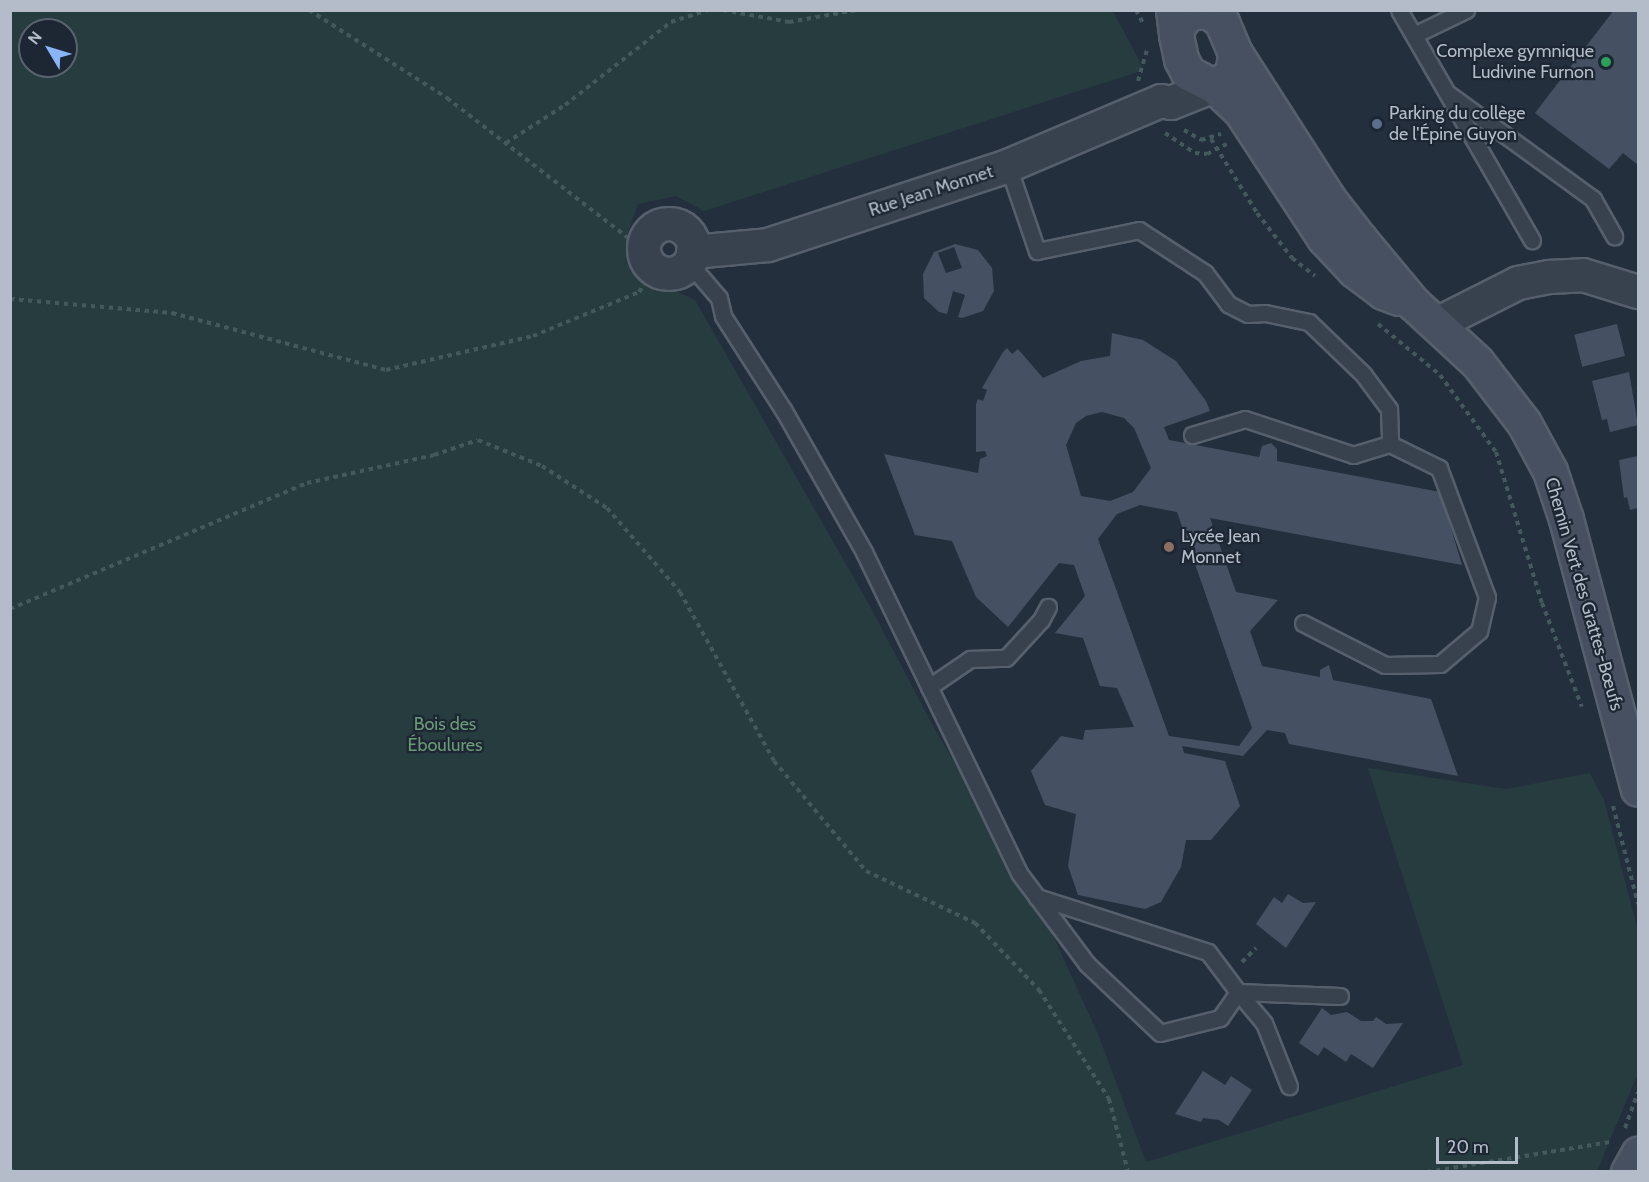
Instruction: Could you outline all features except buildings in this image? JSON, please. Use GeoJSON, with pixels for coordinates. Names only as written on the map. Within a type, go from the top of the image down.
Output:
{"type":"FeatureCollection","features":[{"type":"Feature","properties":{"kind":"main road"},"geometry":{"type":"LineString","coordinates":[[1196,11],[1206,11],[1219,16],[1235,53],[1232,75],[1214,86],[1194,78],[1165,36],[1183,17],[1196,11]]}},
{"type":"Feature","properties":{"kind":"main road","name":"Chemin Vert des Grattes-Bœufs"},"geometry":{"type":"LineString","coordinates":[[1235,53],[1328,198],[1425,314],[1504,393],[1550,471],[1625,796]]}},
{"type":"Feature","properties":{"kind":"main road","name":"Chemin Vert des Grattes-Bœufs"},"geometry":{"type":"LineString","coordinates":[[1214,86],[1240,110],[1324,238],[1383,292],[1425,314]]}},
{"type":"Feature","properties":{"kind":"main road"},"geometry":{"type":"LineString","coordinates":[[1628,1172],[1629,1147]]}},
{"type":"Feature","properties":{"kind":"street"},"geometry":{"type":"LineString","coordinates":[[1153,105],[1165,36]]}},
{"type":"Feature","properties":{"kind":"street","name":"Rue Jean Monnet"},"geometry":{"type":"LineString","coordinates":[[649,260],[669,273],[691,257],[768,245],[1008,166],[1153,105],[1171,103],[1214,86]]}},
{"type":"Feature","properties":{"kind":"street"},"geometry":{"type":"LineString","coordinates":[[649,260],[654,229],[669,224],[690,236],[691,257]]}},
{"type":"Feature","properties":{"kind":"street"},"geometry":{"type":"LineString","coordinates":[[1425,314],[1518,283],[1550,277],[1583,276],[1638,292]]}},
{"type":"Feature","properties":{"kind":"lane"},"geometry":{"type":"LineString","coordinates":[[1399,10],[1532,240]]}},
{"type":"Feature","properties":{"kind":"lane"},"geometry":{"type":"LineString","coordinates":[[1414,35],[1466,10]]}},
{"type":"Feature","properties":{"kind":"lane"},"geometry":{"type":"LineString","coordinates":[[1445,92],[1593,199],[1614,236]]}},
{"type":"Feature","properties":{"kind":"lane"},"geometry":{"type":"LineString","coordinates":[[1008,166],[1037,251],[1139,230],[1205,273],[1228,304],[1248,314],[1265,313],[1309,322],[1363,374],[1389,410],[1390,444]]}},
{"type":"Feature","properties":{"kind":"lane"},"geometry":{"type":"LineString","coordinates":[[691,257],[719,298],[723,316],[795,429],[864,552],[1019,873],[1087,963],[1160,1033],[1220,1018],[1238,992]]}},
{"type":"Feature","properties":{"kind":"lane"},"geometry":{"type":"LineString","coordinates":[[1192,435],[1245,419],[1353,455],[1390,444],[1439,468],[1487,597],[1479,632],[1440,664],[1385,665],[1302,623]]}},
{"type":"Feature","properties":{"kind":"lane"},"geometry":{"type":"LineString","coordinates":[[929,687],[970,659],[1006,658],[1041,620],[1048,606]]}},
{"type":"Feature","properties":{"kind":"lane"},"geometry":{"type":"LineString","coordinates":[[1037,897],[1208,952],[1264,1023],[1289,1086]]}},
{"type":"Feature","properties":{"kind":"lane"},"geometry":{"type":"LineString","coordinates":[[1238,992],[1340,996]]}},
{"type":"Feature","properties":{"kind":"path"},"geometry":{"type":"LineString","coordinates":[[10,299],[172,313],[386,370],[532,336],[639,292],[649,260],[506,143],[447,98],[309,10]]}},
{"type":"Feature","properties":{"kind":"path"},"geometry":{"type":"LineString","coordinates":[[506,143],[565,105],[671,22],[709,10]]}},
{"type":"Feature","properties":{"kind":"path"},"geometry":{"type":"LineString","coordinates":[[723,10],[789,22],[857,10]]}},
{"type":"Feature","properties":{"kind":"path"},"geometry":{"type":"LineString","coordinates":[[1136,10],[1165,36],[1137,78],[1180,146],[1195,153],[1207,154],[1235,140]]}},
{"type":"Feature","properties":{"kind":"path"},"geometry":{"type":"LineString","coordinates":[[1456,393],[1496,452],[1542,603],[1586,717]]}},
{"type":"Feature","properties":{"kind":"path"},"geometry":{"type":"LineString","coordinates":[[10,609],[307,483],[434,455],[478,440],[542,466],[607,508],[680,592],[774,761],[866,871],[975,923],[1039,990],[1109,1099],[1128,1172]]}},
{"type":"Feature","properties":{"kind":"path"},"geometry":{"type":"LineString","coordinates":[[1625,796],[1638,904]]}},
{"type":"Feature","properties":{"kind":"path"},"geometry":{"type":"LineString","coordinates":[[1427,1172],[1629,1147]]}},
{"type":"Feature","properties":{"kind":"green space","name":"Bois des Éboulures"},"geometry":{"type":"Polygon","coordinates":[[[10,11],[1113,11],[1144,70],[704,211],[676,196],[638,204],[627,236],[641,275],[695,300],[871,608],[932,724],[1045,918],[1098,1034],[1146,1162],[1463,1065],[1368,768],[1506,789],[1590,773],[1604,800],[1638,931],[1638,1073],[1597,1171],[11,1171],[10,11]]]}},
{"type":"Feature","properties":{"kind":"place","name":"Complexe gymnique Ludivine Furnon"},"geometry":{"type":"Point","coordinates":[1606,62]}},
{"type":"Feature","properties":{"kind":"place","name":"Parking du collège de l'Épine Guyon"},"geometry":{"type":"Point","coordinates":[1377,124]}},
{"type":"Feature","properties":{"kind":"place","name":"Lycée Jean Monnet"},"geometry":{"type":"Point","coordinates":[1169,547]}}]}
